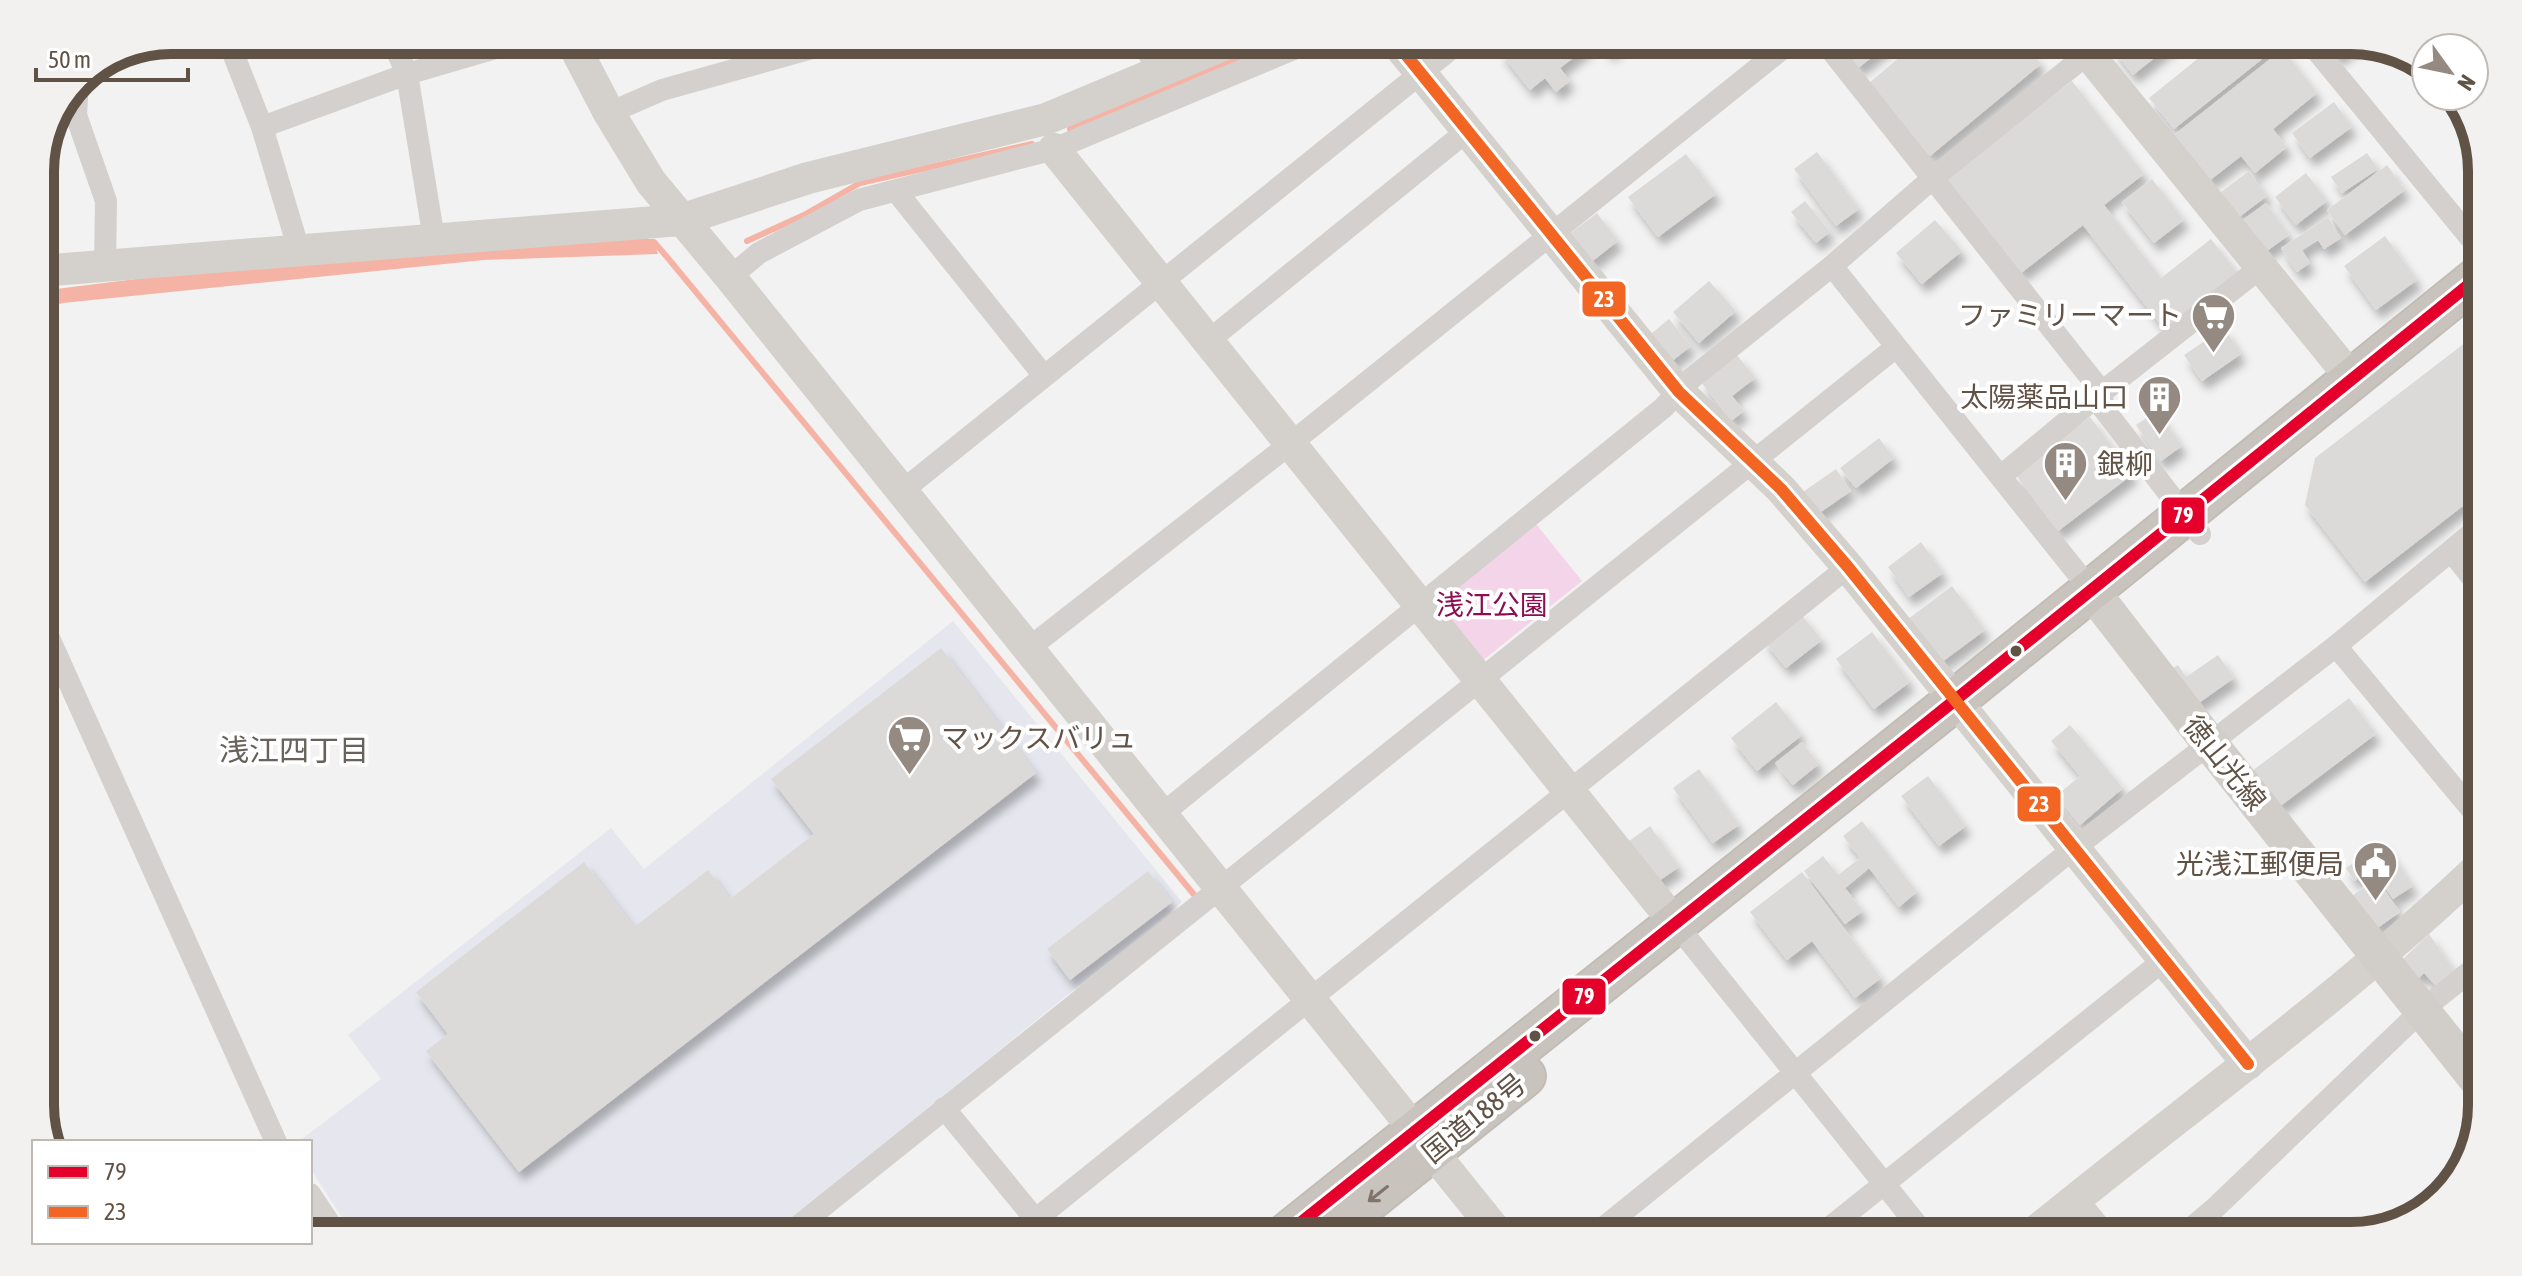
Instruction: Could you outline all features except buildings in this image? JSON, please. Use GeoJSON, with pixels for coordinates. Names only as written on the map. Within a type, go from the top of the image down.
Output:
{"type":"FeatureCollection","features":[{"type":"Feature","properties":{"kind":"highway","name":"国道188号"},"geometry":{"type":"LineString","coordinates":[[1304,1222],[1423,1141],[1962,709],[2359,388],[2468,287]]}},
{"type":"Feature","properties":{"kind":"highway","name":"国道188号"},"geometry":{"type":"LineString","coordinates":[[2359,388],[2468,314]]}},
{"type":"Feature","properties":{"kind":"highway","name":"国道188号"},"geometry":{"type":"LineString","coordinates":[[1339,1222],[1423,1141]]}},
{"type":"Feature","properties":{"kind":"main road","name":"徳山光線"},"geometry":{"type":"LineString","coordinates":[[2097,600],[2468,1068]]}},
{"type":"Feature","properties":{"kind":"street"},"geometry":{"type":"LineString","coordinates":[[233,54],[262,127],[295,237],[296,251]]}},
{"type":"Feature","properties":{"kind":"street"},"geometry":{"type":"LineString","coordinates":[[398,54],[407,74],[434,239]]}},
{"type":"Feature","properties":{"kind":"street"},"geometry":{"type":"LineString","coordinates":[[262,127],[407,74],[475,54]]}},
{"type":"Feature","properties":{"kind":"street"},"geometry":{"type":"LineString","coordinates":[[578,54],[609,113],[651,182],[1489,1222]]}},
{"type":"Feature","properties":{"kind":"street"},"geometry":{"type":"LineString","coordinates":[[609,113],[662,90],[791,54]]}},
{"type":"Feature","properties":{"kind":"street"},"geometry":{"type":"LineString","coordinates":[[1149,54],[1159,72]]}},
{"type":"Feature","properties":{"kind":"street"},"geometry":{"type":"LineString","coordinates":[[54,270],[681,220],[808,178],[1050,134],[1159,72],[1202,54]]}},
{"type":"Feature","properties":{"kind":"street"},"geometry":{"type":"LineString","coordinates":[[730,277],[759,253],[859,200],[896,191],[1276,54]]}},
{"type":"Feature","properties":{"kind":"street"},"geometry":{"type":"LineString","coordinates":[[1405,54],[1679,392],[1781,489],[1848,567],[2248,1064]]}},
{"type":"Feature","properties":{"kind":"street"},"geometry":{"type":"LineString","coordinates":[[902,491],[1445,54]]}},
{"type":"Feature","properties":{"kind":"street"},"geometry":{"type":"LineString","coordinates":[[1029,648],[1290,444],[1775,54]]}},
{"type":"Feature","properties":{"kind":"street"},"geometry":{"type":"LineString","coordinates":[[1834,54],[2102,392],[2103,408],[2192,524]]}},
{"type":"Feature","properties":{"kind":"street"},"geometry":{"type":"LineString","coordinates":[[1161,815],[1832,266],[2079,54]]}},
{"type":"Feature","properties":{"kind":"street"},"geometry":{"type":"LineString","coordinates":[[2097,54],[2260,268],[2359,388]]}},
{"type":"Feature","properties":{"kind":"street"},"geometry":{"type":"LineString","coordinates":[[2319,54],[2468,235]]}},
{"type":"Feature","properties":{"kind":"street"},"geometry":{"type":"LineString","coordinates":[[77,103],[76,115],[106,201],[105,266]]}},
{"type":"Feature","properties":{"kind":"street"},"geometry":{"type":"LineString","coordinates":[[1208,341],[1467,131]]}},
{"type":"Feature","properties":{"kind":"street"},"geometry":{"type":"LineString","coordinates":[[1050,134],[1161,283],[1915,1222]]}},
{"type":"Feature","properties":{"kind":"street"},"geometry":{"type":"LineString","coordinates":[[896,191],[1044,376]]}},
{"type":"Feature","properties":{"kind":"street"},"geometry":{"type":"LineString","coordinates":[[1832,266],[2097,600]]}},
{"type":"Feature","properties":{"kind":"street"},"geometry":{"type":"LineString","coordinates":[[2001,476],[2260,268]]}},
{"type":"Feature","properties":{"kind":"street"},"geometry":{"type":"LineString","coordinates":[[803,1222],[1896,347]]}},
{"type":"Feature","properties":{"kind":"street"},"geometry":{"type":"LineString","coordinates":[[1610,1222],[2073,849],[2336,646],[2468,537]]}},
{"type":"Feature","properties":{"kind":"street"},"geometry":{"type":"LineString","coordinates":[[2451,551],[2468,572]]}},
{"type":"Feature","properties":{"kind":"street"},"geometry":{"type":"LineString","coordinates":[[1050,1222],[1308,1000],[1848,567]]}},
{"type":"Feature","properties":{"kind":"street"},"geometry":{"type":"LineString","coordinates":[[2336,646],[2468,805]]}},
{"type":"Feature","properties":{"kind":"street"},"geometry":{"type":"LineString","coordinates":[[54,649],[275,1140]]}},
{"type":"Feature","properties":{"kind":"street"},"geometry":{"type":"LineString","coordinates":[[2047,1222],[2379,958],[2468,877]]}},
{"type":"Feature","properties":{"kind":"street"},"geometry":{"type":"LineString","coordinates":[[1836,1222],[2164,960]]}},
{"type":"Feature","properties":{"kind":"street"},"geometry":{"type":"LineString","coordinates":[[2199,1222],[2422,1010],[2468,973]]}},
{"type":"Feature","properties":{"kind":"street"},"geometry":{"type":"LineString","coordinates":[[944,1108],[1038,1222]]}},
{"type":"Feature","properties":{"kind":"street"},"geometry":{"type":"LineString","coordinates":[[312,1197],[329,1222]]}},
{"type":"Feature","properties":{"kind":"street"},"geometry":{"type":"LineString","coordinates":[[2076,1198],[2096,1222]]}},
{"type":"Feature","properties":{"kind":"shaded area"},"geometry":{"type":"Polygon","coordinates":[[[647,238],[654,242],[658,254],[484,260],[54,305],[54,289],[152,277],[647,238]]]}},
{"type":"Feature","properties":{"kind":"shaded area"},"geometry":{"type":"Polygon","coordinates":[[[953,621],[1182,902],[787,1222],[345,1222],[312,1171],[312,1140],[301,1140],[381,1079],[348,1035],[611,828],[644,869],[953,621]]]}},
{"type":"Feature","properties":{"kind":"green space","name":"浅江公園"},"geometry":{"type":"Polygon","coordinates":[[[1536,524],[1582,581],[1482,661],[1436,601],[1536,524]]]}},
{"type":"Feature","properties":{"kind":"waterway"},"geometry":{"type":"LineString","coordinates":[[1070,129],[1247,54]]}},
{"type":"Feature","properties":{"kind":"waterway"},"geometry":{"type":"LineString","coordinates":[[747,241],[804,215],[860,183],[1032,144]]}},
{"type":"Feature","properties":{"kind":"waterway"},"geometry":{"type":"LineString","coordinates":[[649,242],[654,242],[667,257],[1196,897]]}},
{"type":"Feature","properties":{"kind":"transit line","name":"23"},"geometry":{"type":"LineString","coordinates":[[1405,54],[1679,392],[1781,489],[1848,567],[2248,1064]]}},
{"type":"Feature","properties":{"kind":"transit line","name":"79"},"geometry":{"type":"LineString","coordinates":[[1302,1222],[2468,285]]}},
{"type":"Feature","properties":{"kind":"place","name":"ファミリーマート"},"geometry":{"type":"Point","coordinates":[2213,354]}},
{"type":"Feature","properties":{"kind":"place","name":"太陽薬品山口"},"geometry":{"type":"Point","coordinates":[2159,436]}},
{"type":"Feature","properties":{"kind":"place","name":"銀柳"},"geometry":{"type":"Point","coordinates":[2066,503]}},
{"type":"Feature","properties":{"kind":"place","name":"マックスバリュ"},"geometry":{"type":"Point","coordinates":[910,777]}},
{"type":"Feature","properties":{"kind":"place","name":"光浅江郵便局"},"geometry":{"type":"Point","coordinates":[2375,903]}},
{"type":"Feature","properties":{"kind":"district","name":"浅江四丁目"},"geometry":{"type":"Point","coordinates":[294,750]}}]}
